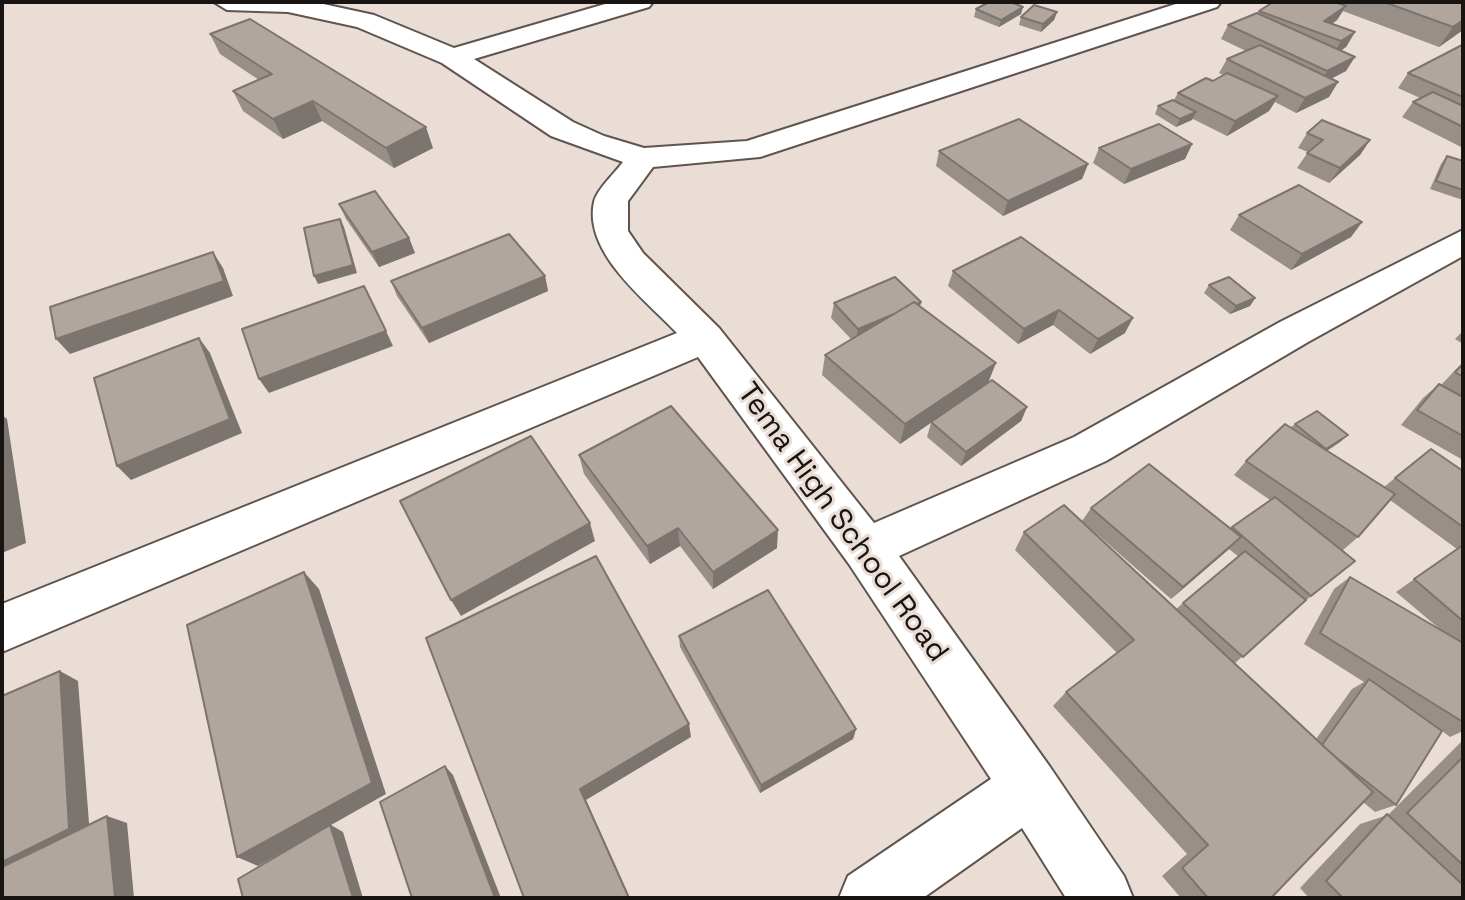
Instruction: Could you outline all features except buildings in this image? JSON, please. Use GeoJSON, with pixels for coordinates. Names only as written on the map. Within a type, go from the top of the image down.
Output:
{"type":"FeatureCollection","features":[{"type":"Feature","properties":{"kind":"street"},"geometry":{"type":"LineString","coordinates":[[227,2],[291,3],[365,21],[452,57],[562,129],[593,143],[643,158],[749,150],[860,117],[1208,2]]}},
{"type":"Feature","properties":{"kind":"street"},"geometry":{"type":"LineString","coordinates":[[452,57],[640,2]]}},
{"type":"Feature","properties":{"kind":"street","name":"Tema High School Road"},"geometry":{"type":"LineString","coordinates":[[643,158],[611,200],[611,231],[630,261],[705,338],[866,549],[1030,787],[1102,898]]}},
{"type":"Feature","properties":{"kind":"street"},"geometry":{"type":"LineString","coordinates":[[866,549],[1090,449],[1294,332],[1463,241]]}},
{"type":"Feature","properties":{"kind":"street"},"geometry":{"type":"LineString","coordinates":[[2,628],[705,338]]}},
{"type":"Feature","properties":{"kind":"street"},"geometry":{"type":"LineString","coordinates":[[870,898],[1030,787]]}}]}
